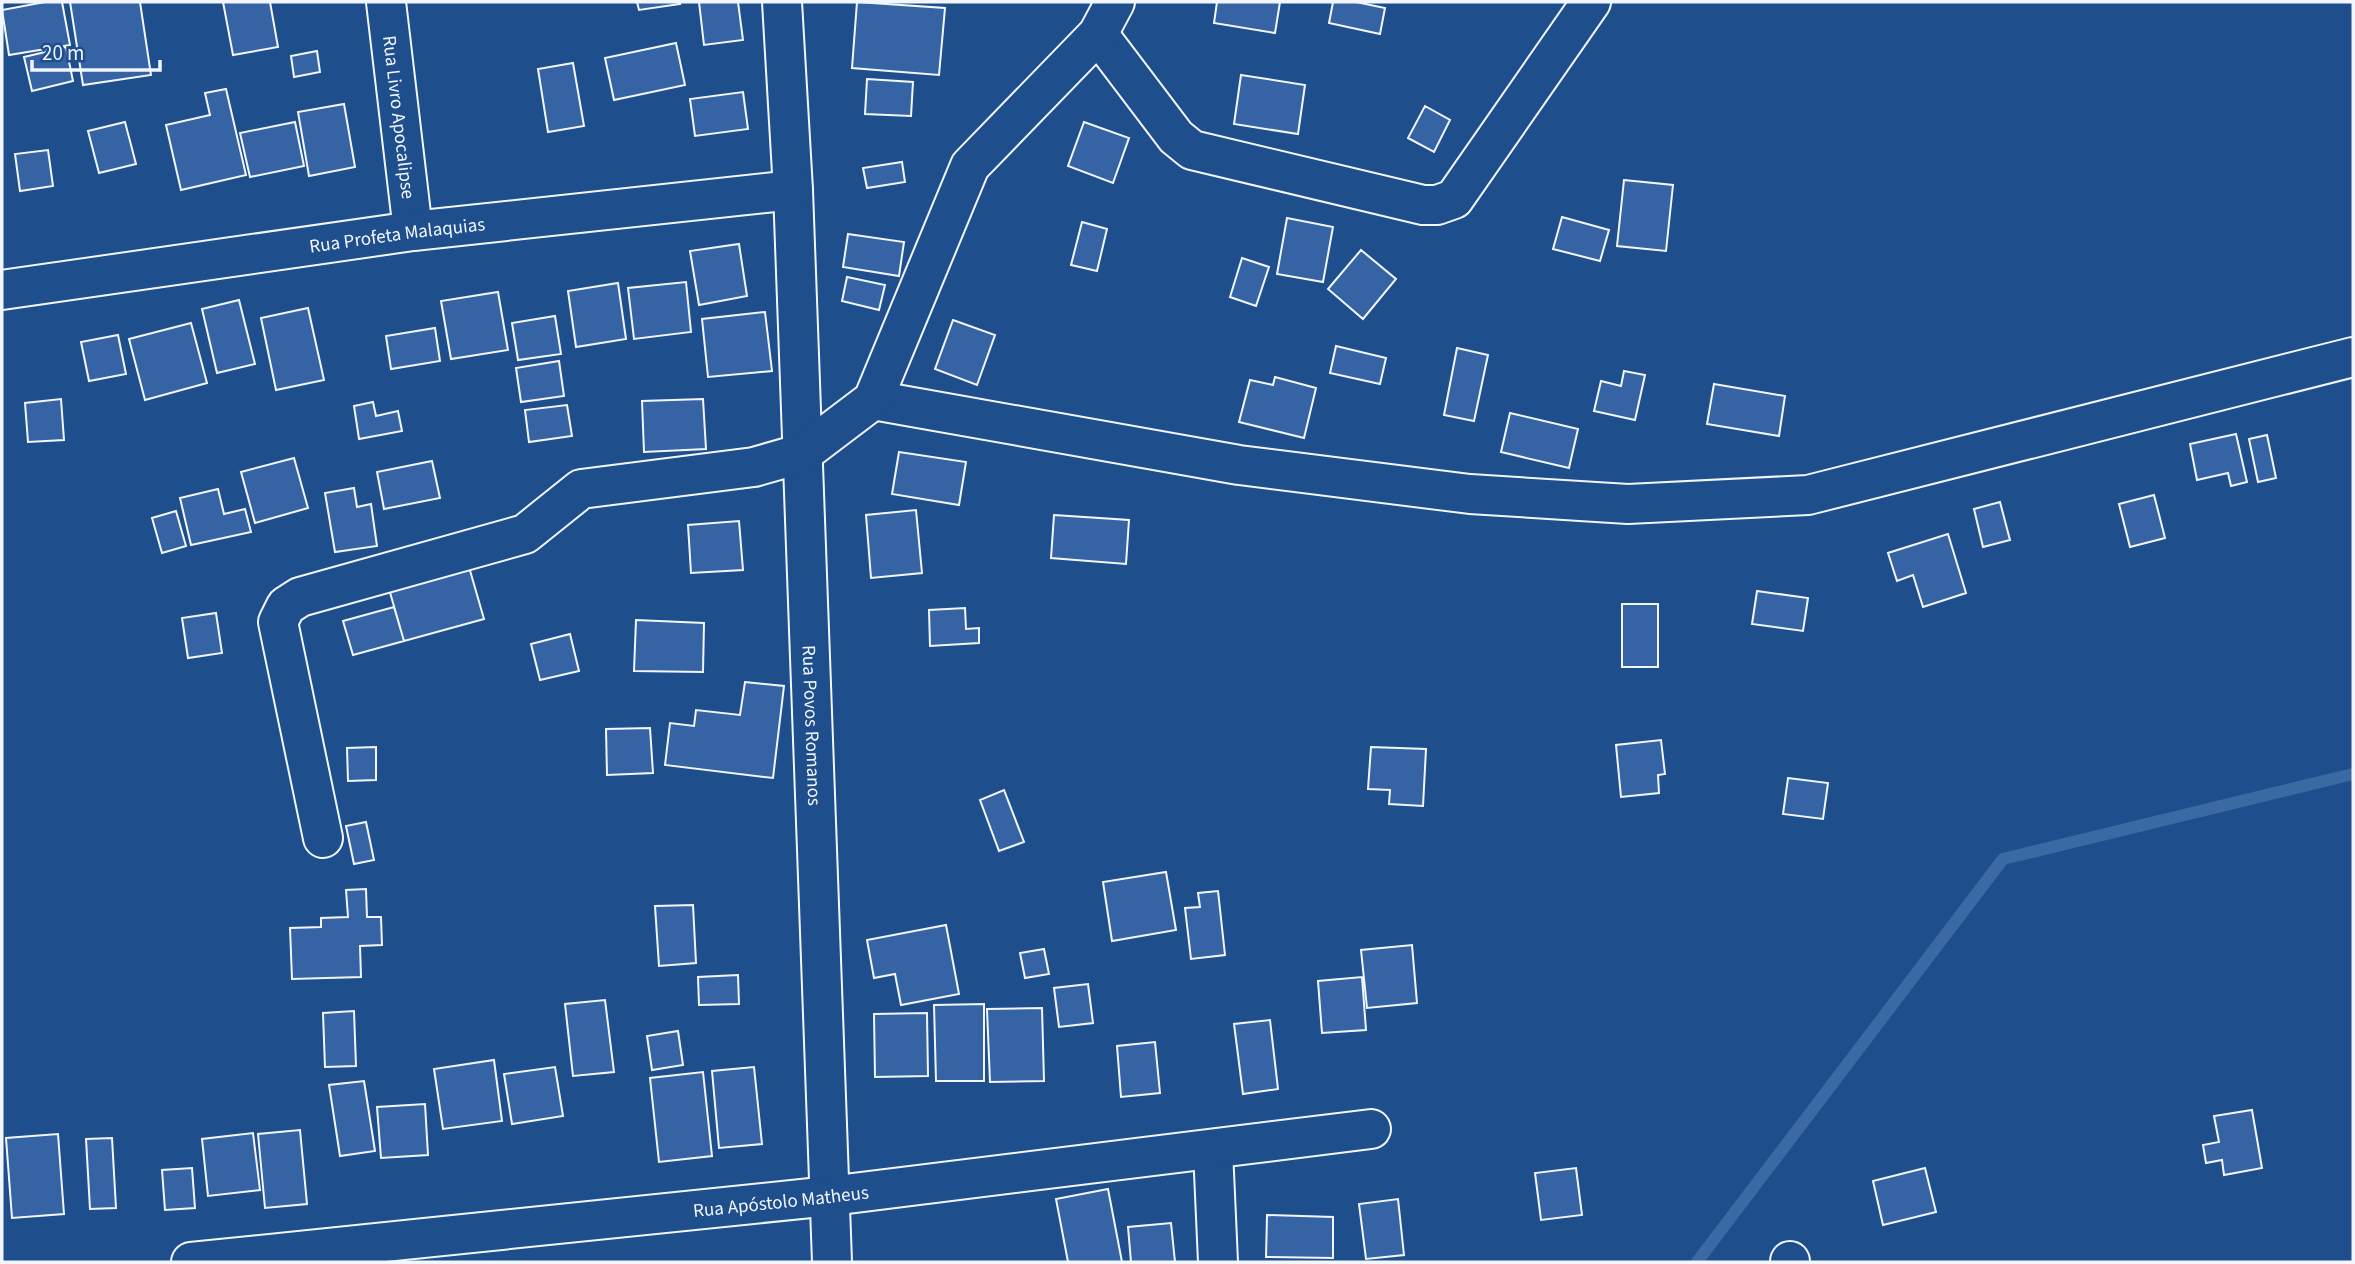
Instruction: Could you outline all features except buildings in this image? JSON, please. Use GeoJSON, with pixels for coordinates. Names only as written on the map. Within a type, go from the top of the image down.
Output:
{"type":"FeatureCollection","features":[{"type":"Feature","properties":{"kind":"street","name":"Rua Livro Apocalipse"},"geometry":{"type":"LineString","coordinates":[[386,2],[413,231]]}},
{"type":"Feature","properties":{"kind":"street","name":"Rua Povos Romanos"},"geometry":{"type":"LineString","coordinates":[[782,2],[793,190],[832,1262]]}},
{"type":"Feature","properties":{"kind":"street"},"geometry":{"type":"LineString","coordinates":[[323,838],[278,622],[286,606],[300,597],[525,534],[581,489],[754,467],[803,453],[873,400],[970,166],[1107,18],[1175,137],[1192,150],[1423,205],[1437,205],[1454,199],[1591,2]]}},
{"type":"Feature","properties":{"kind":"street","name":"Rua Profeta Malaquias"},"geometry":{"type":"LineString","coordinates":[[2,290],[413,231],[793,190]]}},
{"type":"Feature","properties":{"kind":"street"},"geometry":{"type":"LineString","coordinates":[[873,400],[1239,466],[1470,495],[1628,504],[1808,495],[2353,357]]}},
{"type":"Feature","properties":{"kind":"street","name":"Rua Apóstolo Matheus"},"geometry":{"type":"LineString","coordinates":[[191,1262],[407,1251],[1371,1129]]}},
{"type":"Feature","properties":{"kind":"street"},"geometry":{"type":"LineString","coordinates":[[1213,1150],[1218,1262]]}},
{"type":"Feature","properties":{"kind":"waterway"},"geometry":{"type":"LineString","coordinates":[[1697,1262],[2003,859],[2353,774]]}}]}
